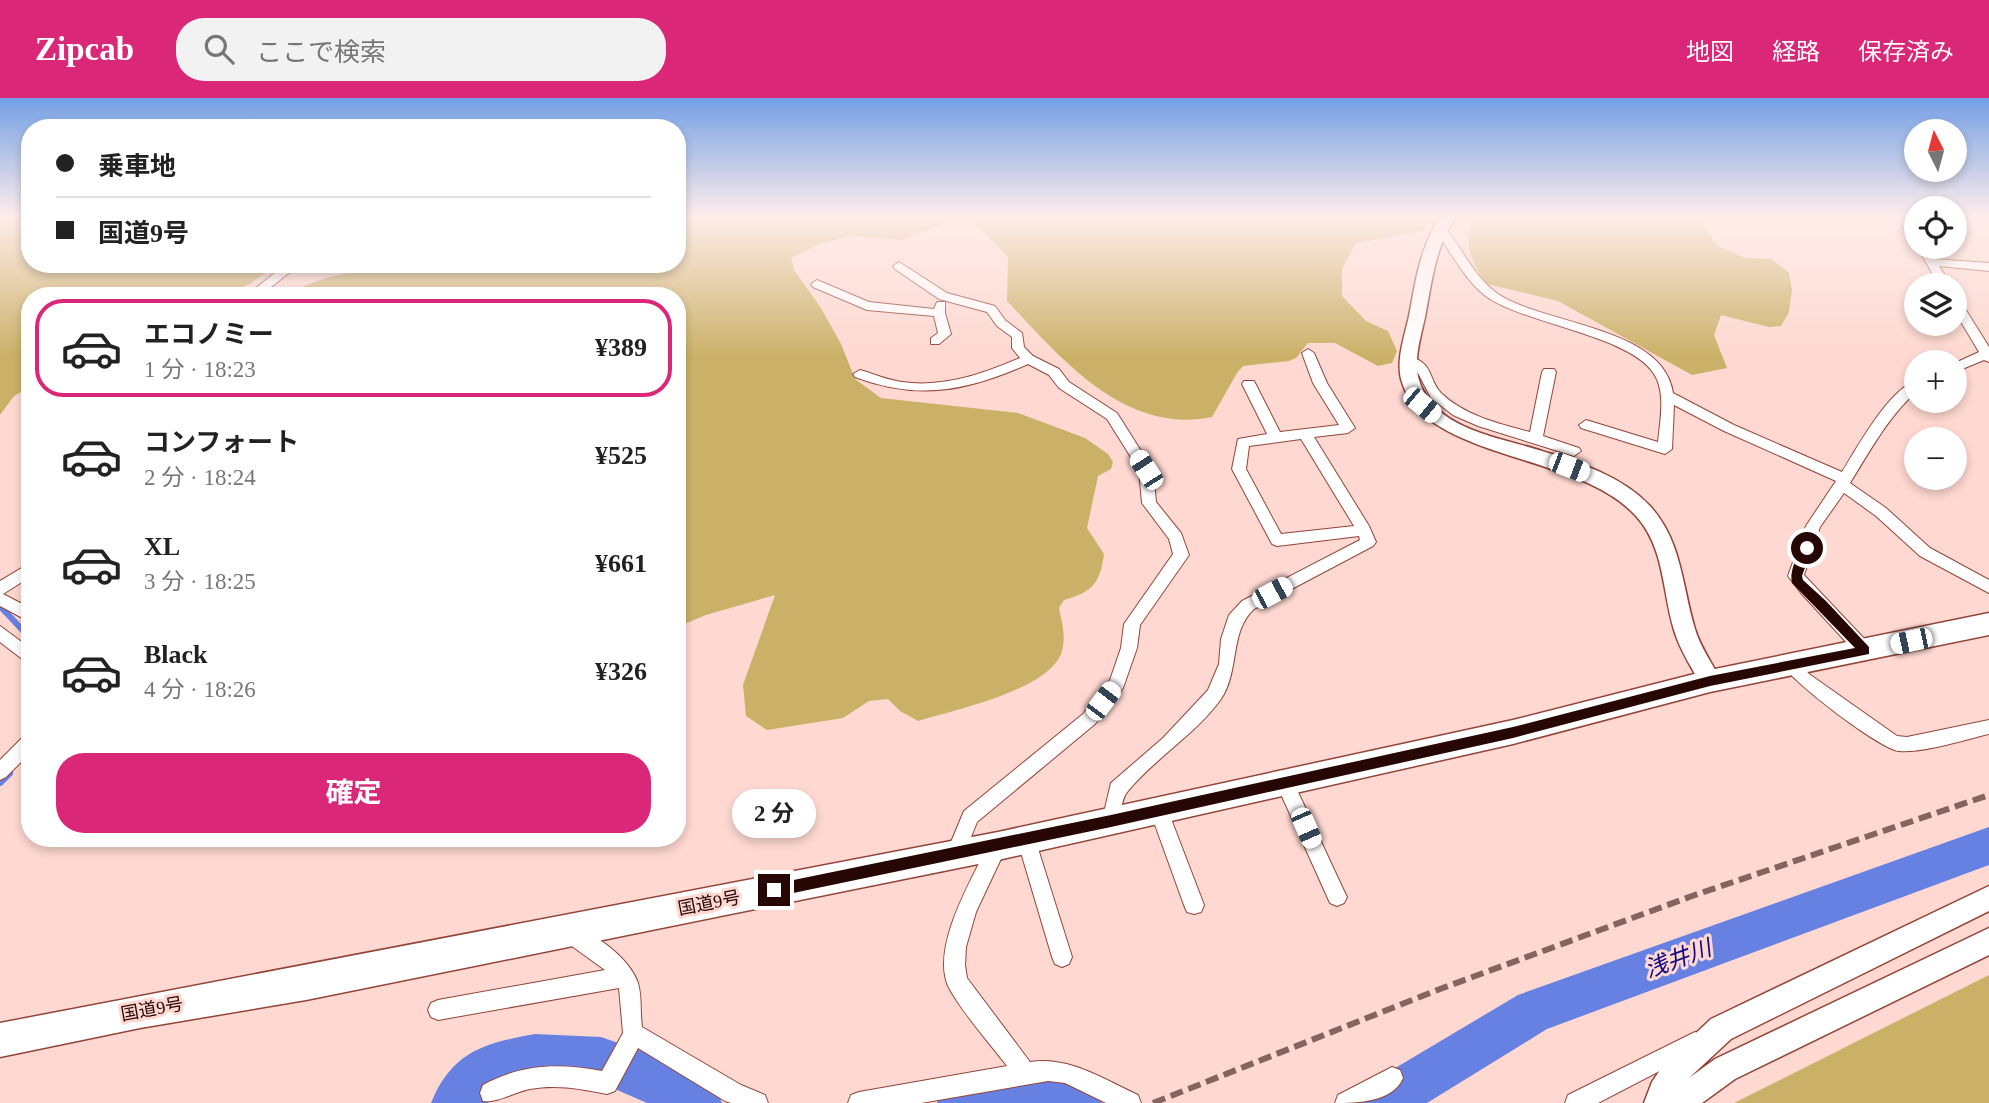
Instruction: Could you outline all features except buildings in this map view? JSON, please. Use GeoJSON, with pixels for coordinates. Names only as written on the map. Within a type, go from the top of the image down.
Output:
{"type":"FeatureCollection","features":[{"type":"Feature","properties":{"kind":"highway","name":"国道9号"},"geometry":{"type":"LineString","coordinates":[[0,1040],[140,1011],[306,983],[1012,843],[1513,732],[1710,681],[1984,625]]}},
{"type":"Feature","properties":{"kind":"street"},"geometry":{"type":"LineString","coordinates":[[1428,263],[1410,361],[1410,376],[1422,405],[1448,424],[1480,440],[1531,454],[1587,474],[1617,490],[1642,510],[1664,540],[1674,568],[1684,630],[1710,681]]}},
{"type":"Feature","properties":{"kind":"street"},"geometry":{"type":"LineString","coordinates":[[1470,263],[1489,293],[1537,316],[1595,335],[1632,351],[1659,370],[1667,396],[1665,449],[1586,425]]}},
{"type":"Feature","properties":{"kind":"street"},"geometry":{"type":"LineString","coordinates":[[1941,263],[1989,267]]}},
{"type":"Feature","properties":{"kind":"street"},"geometry":{"type":"LineString","coordinates":[[900,266],[949,298],[991,309],[1001,323],[1018,336],[1018,348],[1028,359],[1054,372],[1064,385],[1112,416],[1146,470],[1149,503],[1176,537],[1181,555],[1132,624],[1129,648],[1117,683],[1089,719],[970,817],[954,854]]}},
{"type":"Feature","properties":{"kind":"street"},"geometry":{"type":"LineString","coordinates":[[264,287],[282,273]]}},
{"type":"Feature","properties":{"kind":"street"},"geometry":{"type":"LineString","coordinates":[[817,284],[867,306],[939,313]]}},
{"type":"Feature","properties":{"kind":"street"},"geometry":{"type":"LineString","coordinates":[[935,341],[945,334],[939,313],[940,306],[949,298]]}},
{"type":"Feature","properties":{"kind":"street"},"geometry":{"type":"LineString","coordinates":[[1967,322],[1988,356],[1967,364]]}},
{"type":"Feature","properties":{"kind":"street"},"geometry":{"type":"LineString","coordinates":[[1308,353],[1320,383],[1348,428],[1243,442],[1239,469],[1277,540],[1364,530]]}},
{"type":"Feature","properties":{"kind":"street"},"geometry":{"type":"LineString","coordinates":[[860,374],[872,380],[905,387],[960,386],[1028,359]]}},
{"type":"Feature","properties":{"kind":"street"},"geometry":{"type":"LineString","coordinates":[[1410,361],[1423,368],[1434,393],[1461,414],[1487,425],[1574,451]]}},
{"type":"Feature","properties":{"kind":"street"},"geometry":{"type":"LineString","coordinates":[[1536,439],[1549,372]]}},
{"type":"Feature","properties":{"kind":"street"},"geometry":{"type":"LineString","coordinates":[[1249,384],[1276,438]]}},
{"type":"Feature","properties":{"kind":"street"},"geometry":{"type":"LineString","coordinates":[[1865,651],[1822,604],[1798,583],[1796,576],[1813,526],[1874,433],[1904,395]]}},
{"type":"Feature","properties":{"kind":"street"},"geometry":{"type":"LineString","coordinates":[[1667,396],[1843,482],[1925,552],[1989,587]]}},
{"type":"Feature","properties":{"kind":"street"},"geometry":{"type":"LineString","coordinates":[[1111,821],[1117,789],[1168,743],[1215,694],[1227,664],[1229,639],[1237,615],[1248,605],[1368,542],[1364,530],[1306,434]]}},
{"type":"Feature","properties":{"kind":"street"},"geometry":{"type":"LineString","coordinates":[[0,589],[21,575]]}},
{"type":"Feature","properties":{"kind":"street"},"geometry":{"type":"LineString","coordinates":[[0,599],[21,611]]}},
{"type":"Feature","properties":{"kind":"street"},"geometry":{"type":"LineString","coordinates":[[0,632],[21,650]]}},
{"type":"Feature","properties":{"kind":"street"},"geometry":{"type":"LineString","coordinates":[[0,652],[21,653]]}},
{"type":"Feature","properties":{"kind":"street"},"geometry":{"type":"LineString","coordinates":[[1791,665],[1802,679],[1894,743],[1907,744],[1989,727]]}},
{"type":"Feature","properties":{"kind":"street"},"geometry":{"type":"LineString","coordinates":[[0,772],[21,750]]}},
{"type":"Feature","properties":{"kind":"street"},"geometry":{"type":"LineString","coordinates":[[1285,783],[1337,897]]}},
{"type":"Feature","properties":{"kind":"street"},"geometry":{"type":"LineString","coordinates":[[1159,811],[1194,905]]}},
{"type":"Feature","properties":{"kind":"street"},"geometry":{"type":"LineString","coordinates":[[1012,843],[1062,957]]}},
{"type":"Feature","properties":{"kind":"street"},"geometry":{"type":"LineString","coordinates":[[1012,843],[961,933],[954,970],[957,982],[1025,1073]]}},
{"type":"Feature","properties":{"kind":"street"},"geometry":{"type":"LineString","coordinates":[[1576,1103],[1989,898]]}},
{"type":"Feature","properties":{"kind":"street"},"geometry":{"type":"LineString","coordinates":[[491,1093],[515,1081],[554,1076],[607,1083],[630,1042],[628,984],[621,970],[567,931]]}},
{"type":"Feature","properties":{"kind":"street"},"geometry":{"type":"LineString","coordinates":[[1678,1103],[1725,1069],[1989,941]]}},
{"type":"Feature","properties":{"kind":"street"},"geometry":{"type":"LineString","coordinates":[[438,1010],[624,977]]}},
{"type":"Feature","properties":{"kind":"street"},"geometry":{"type":"LineString","coordinates":[[1658,1103],[1675,1074],[1695,1049],[1721,1029]]}},
{"type":"Feature","properties":{"kind":"street"},"geometry":{"type":"LineString","coordinates":[[630,1042],[757,1103]]}},
{"type":"Feature","properties":{"kind":"street"},"geometry":{"type":"LineString","coordinates":[[859,1103],[1025,1073],[1067,1073],[1130,1103]]}},
{"type":"Feature","properties":{"kind":"street"},"geometry":{"type":"LineString","coordinates":[[1346,1103],[1392,1078]]}},
{"type":"Feature","properties":{"kind":"shaded area"},"geometry":{"type":"Polygon","coordinates":[[[0,263],[21,263],[21,273],[265,273],[242,287],[21,287],[21,392],[14,396],[0,415],[0,263]]]}},
{"type":"Feature","properties":{"kind":"shaded area"},"geometry":{"type":"Polygon","coordinates":[[[686,263],[792,263],[794,270],[821,308],[841,344],[855,379],[881,398],[1018,413],[1085,438],[1108,454],[1113,462],[1111,469],[1098,476],[1087,528],[1104,554],[1100,573],[1088,590],[1064,600],[1059,608],[1064,634],[1062,651],[1054,665],[1040,677],[1021,687],[918,721],[900,711],[888,699],[869,701],[843,718],[767,730],[746,716],[743,685],[775,595],[686,623],[686,287],[302,287],[325,278],[349,273],[686,273],[686,263]]]}},
{"type":"Feature","properties":{"kind":"shaded area"},"geometry":{"type":"Polygon","coordinates":[[[1008,263],[1345,263],[1342,269],[1342,296],[1366,321],[1388,331],[1397,351],[1392,363],[1378,366],[1335,343],[1308,343],[1296,358],[1289,361],[1243,366],[1212,417],[1180,420],[1150,414],[1123,403],[1097,387],[1049,346],[1007,301],[1008,263]]]}},
{"type":"Feature","properties":{"kind":"shaded area"},"geometry":{"type":"Polygon","coordinates":[[[1474,263],[1777,263],[1789,273],[1792,290],[1789,312],[1781,326],[1769,327],[1721,315],[1714,335],[1727,368],[1692,375],[1558,301],[1487,284],[1474,263]]]}},
{"type":"Feature","properties":{"kind":"shaded area"},"geometry":{"type":"Polygon","coordinates":[[[1989,975],[1989,1103],[1734,1103],[1989,975]]]}},
{"type":"Feature","properties":{"kind":"waterway"},"geometry":{"type":"LineString","coordinates":[[0,606],[21,628]]}},
{"type":"Feature","properties":{"kind":"waterway"},"geometry":{"type":"LineString","coordinates":[[0,782],[9,773]]}},
{"type":"Feature","properties":{"kind":"waterway","name":"浅井川"},"geometry":{"type":"LineString","coordinates":[[1382,1103],[1534,1011],[1989,846]]}},
{"type":"Feature","properties":{"kind":"waterway","name":"浅井川"},"geometry":{"type":"LineString","coordinates":[[455,1103],[490,1066],[535,1057],[601,1060],[633,1071],[698,1103]]}},
{"type":"Feature","properties":{"kind":"waterway","name":"浅井川"},"geometry":{"type":"LineString","coordinates":[[961,1103],[994,1097],[1068,1098],[1078,1103]]}},
{"type":"Feature","properties":{"kind":"railway"},"geometry":{"type":"LineString","coordinates":[[1153,1103],[1440,989],[1692,896],[1989,795]]}},
{"type":"Feature","properties":{"kind":"route"},"geometry":{"type":"LineString","coordinates":[[774,890],[998,846],[1513,732],[1710,681],[1865,651],[1822,604],[1798,583],[1796,576],[1807,548]]}}]}
